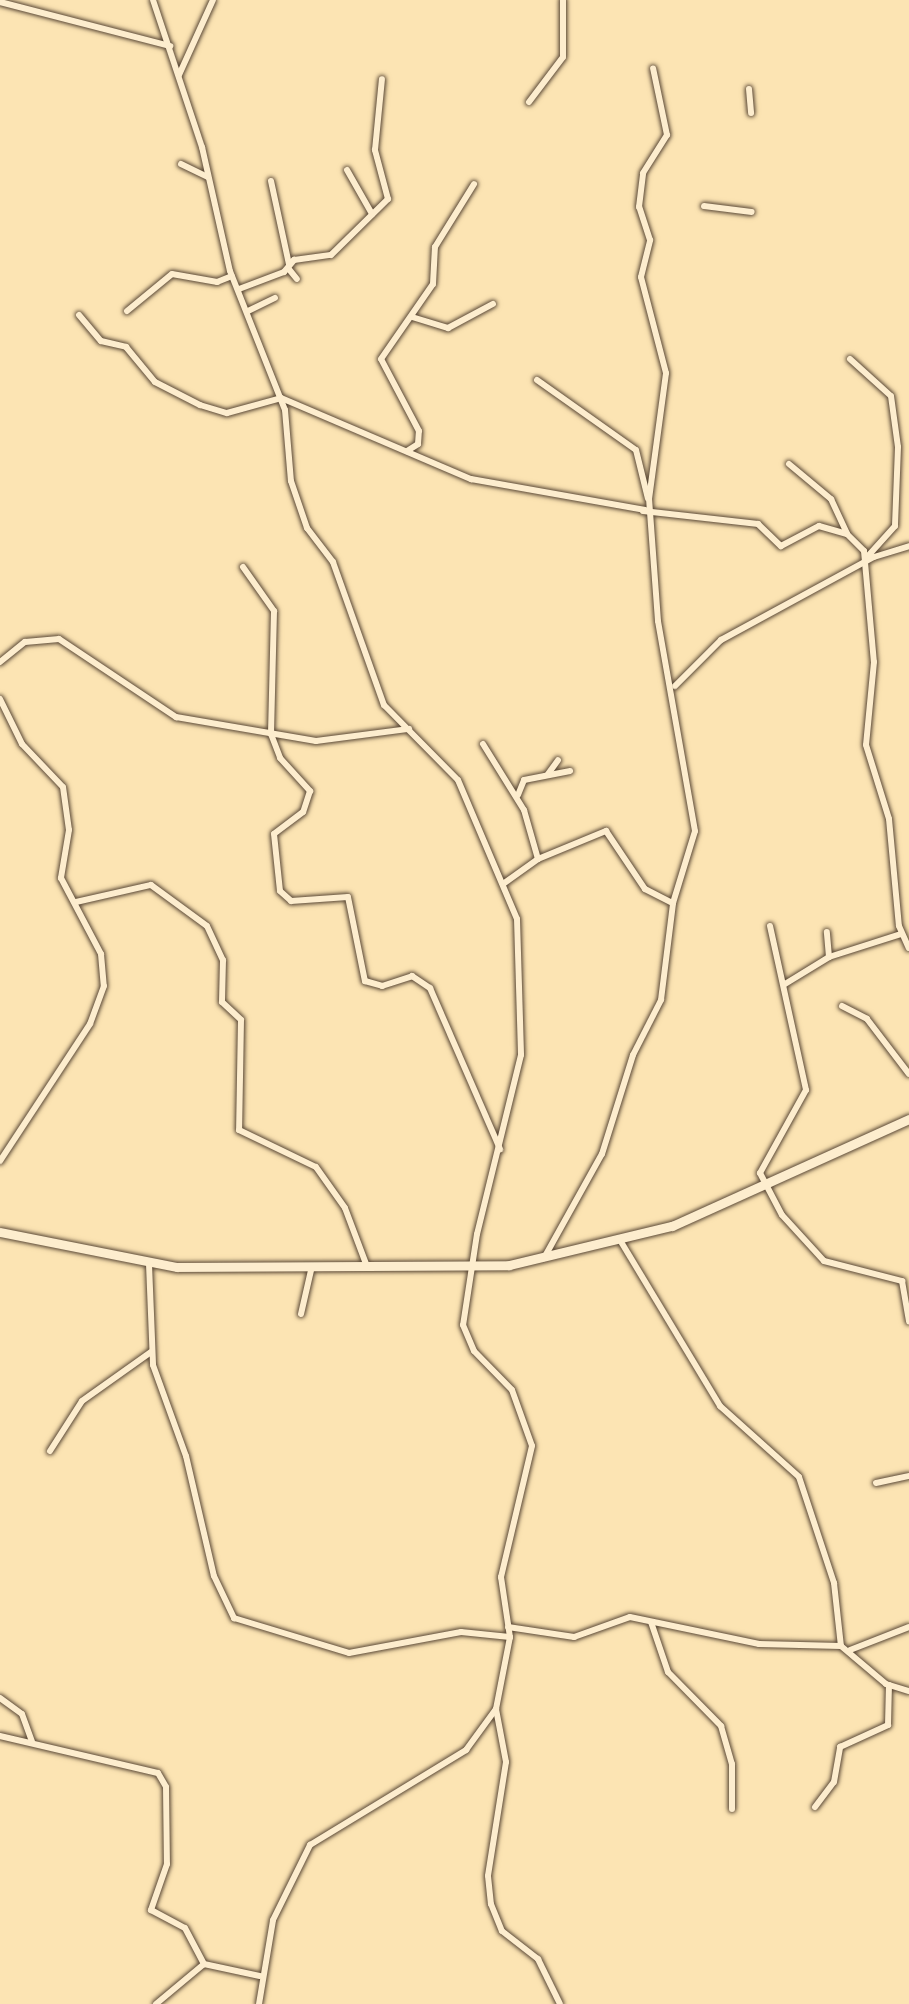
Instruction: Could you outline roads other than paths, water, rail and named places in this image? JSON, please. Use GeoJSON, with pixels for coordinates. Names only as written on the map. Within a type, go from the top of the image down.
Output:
{"type":"FeatureCollection","features":[{"type":"Feature","properties":{"kind":"main road"},"geometry":{"type":"LineString","coordinates":[[0,1232],[149,1264],[366,1264],[471,1268],[544,1258],[672,1226],[909,1119]]}},
{"type":"Feature","properties":{"kind":"street"},"geometry":{"type":"LineString","coordinates":[[153,0],[179,75],[232,276],[281,398],[298,505],[333,562],[384,705],[458,780],[503,884],[523,956],[524,1016],[500,1150],[471,1268],[468,1339],[512,1390],[532,1446],[501,1577],[510,1637],[496,1709],[506,1762],[491,1904],[502,1931],[538,1959],[560,2004]]}},
{"type":"Feature","properties":{"kind":"street"},"geometry":{"type":"LineString","coordinates":[[179,75],[213,0]]}},
{"type":"Feature","properties":{"kind":"street"},"geometry":{"type":"LineString","coordinates":[[529,102],[563,57],[563,0]]}},
{"type":"Feature","properties":{"kind":"street"},"geometry":{"type":"LineString","coordinates":[[0,2],[170,46]]}},
{"type":"Feature","properties":{"kind":"street"},"geometry":{"type":"LineString","coordinates":[[648,507],[666,373],[641,277],[650,240],[639,207],[643,173],[667,135],[653,68]]}},
{"type":"Feature","properties":{"kind":"street"},"geometry":{"type":"LineString","coordinates":[[239,289],[288,266],[331,255],[390,194],[375,150],[382,79]]}},
{"type":"Feature","properties":{"kind":"street"},"geometry":{"type":"LineString","coordinates":[[749,89],[751,113]]}},
{"type":"Feature","properties":{"kind":"street"},"geometry":{"type":"LineString","coordinates":[[181,164],[208,177]]}},
{"type":"Feature","properties":{"kind":"street"},"geometry":{"type":"LineString","coordinates":[[347,170],[372,214]]}},
{"type":"Feature","properties":{"kind":"street"},"geometry":{"type":"LineString","coordinates":[[271,181],[288,266],[297,279]]}},
{"type":"Feature","properties":{"kind":"street"},"geometry":{"type":"LineString","coordinates":[[407,451],[418,444],[419,431],[381,359],[433,284],[435,247],[474,184]]}},
{"type":"Feature","properties":{"kind":"street"},"geometry":{"type":"LineString","coordinates":[[704,206],[752,212]]}},
{"type":"Feature","properties":{"kind":"street"},"geometry":{"type":"LineString","coordinates":[[127,311],[172,274],[217,282],[232,276]]}},
{"type":"Feature","properties":{"kind":"street"},"geometry":{"type":"LineString","coordinates":[[248,311],[275,298]]}},
{"type":"Feature","properties":{"kind":"street"},"geometry":{"type":"LineString","coordinates":[[412,317],[448,328],[493,304]]}},
{"type":"Feature","properties":{"kind":"street"},"geometry":{"type":"LineString","coordinates":[[79,315],[101,341],[126,347],[155,382],[200,405],[227,413],[281,398],[471,479],[648,507],[670,520],[758,524],[781,546],[808,526],[847,534]]}},
{"type":"Feature","properties":{"kind":"street"},"geometry":{"type":"LineString","coordinates":[[850,359],[891,396],[898,447],[895,526],[869,559]]}},
{"type":"Feature","properties":{"kind":"street"},"geometry":{"type":"LineString","coordinates":[[537,380],[636,450],[648,507],[658,621],[675,686],[696,820],[673,903],[661,1000],[633,1055],[602,1154],[544,1258]]}},
{"type":"Feature","properties":{"kind":"street"},"geometry":{"type":"LineString","coordinates":[[789,464],[831,499],[847,534],[869,559],[874,662],[865,737],[889,819],[901,934],[909,948]]}},
{"type":"Feature","properties":{"kind":"street"},"geometry":{"type":"LineString","coordinates":[[675,686],[721,640],[869,559],[909,546]]}},
{"type":"Feature","properties":{"kind":"street"},"geometry":{"type":"LineString","coordinates":[[243,567],[274,611],[271,734],[280,758],[310,791],[303,812],[274,834],[280,891],[291,901],[348,897],[365,981],[382,986],[412,976],[430,988],[500,1150]]}},
{"type":"Feature","properties":{"kind":"street"},"geometry":{"type":"LineString","coordinates":[[0,662],[25,642],[59,639],[165,713],[316,741],[409,729]]}},
{"type":"Feature","properties":{"kind":"street"},"geometry":{"type":"LineString","coordinates":[[0,699],[22,744],[63,787],[69,830],[61,878],[101,954],[101,1005],[0,1161]]}},
{"type":"Feature","properties":{"kind":"street"},"geometry":{"type":"LineString","coordinates":[[483,744],[518,799],[538,859]]}},
{"type":"Feature","properties":{"kind":"street"},"geometry":{"type":"LineString","coordinates":[[548,774],[558,760]]}},
{"type":"Feature","properties":{"kind":"street"},"geometry":{"type":"LineString","coordinates":[[518,799],[524,780],[570,771]]}},
{"type":"Feature","properties":{"kind":"street"},"geometry":{"type":"LineString","coordinates":[[503,884],[538,859],[606,831],[645,889],[673,903]]}},
{"type":"Feature","properties":{"kind":"street"},"geometry":{"type":"LineString","coordinates":[[76,902],[151,885],[207,926],[223,960],[222,1002],[241,1020],[239,1130],[316,1167],[345,1208],[366,1264]]}},
{"type":"Feature","properties":{"kind":"street"},"geometry":{"type":"LineString","coordinates":[[901,912],[909,910]]}},
{"type":"Feature","properties":{"kind":"street"},"geometry":{"type":"LineString","coordinates":[[770,926],[773,964],[785,984],[806,1090],[760,1165],[765,1182],[782,1215],[824,1261],[902,1281],[909,1321]]}},
{"type":"Feature","properties":{"kind":"street"},"geometry":{"type":"LineString","coordinates":[[827,932],[829,957]]}},
{"type":"Feature","properties":{"kind":"street"},"geometry":{"type":"LineString","coordinates":[[785,984],[829,957],[901,934]]}},
{"type":"Feature","properties":{"kind":"street"},"geometry":{"type":"LineString","coordinates":[[842,1006],[867,1019],[909,1074]]}},
{"type":"Feature","properties":{"kind":"street"},"geometry":{"type":"LineString","coordinates":[[620,1240],[720,1406],[799,1477],[834,1583],[841,1646]]}},
{"type":"Feature","properties":{"kind":"street"},"geometry":{"type":"LineString","coordinates":[[149,1264],[151,1352],[214,1576],[234,1618],[349,1653],[461,1632],[510,1637]]}},
{"type":"Feature","properties":{"kind":"street"},"geometry":{"type":"LineString","coordinates":[[301,1314],[312,1266]]}},
{"type":"Feature","properties":{"kind":"street"},"geometry":{"type":"LineString","coordinates":[[50,1451],[82,1401],[151,1352]]}},
{"type":"Feature","properties":{"kind":"street"},"geometry":{"type":"LineString","coordinates":[[876,1483],[909,1476]]}},
{"type":"Feature","properties":{"kind":"street"},"geometry":{"type":"LineString","coordinates":[[508,1627],[574,1637],[622,1618],[759,1644],[841,1646],[850,1650],[889,1685],[909,1691]]}},
{"type":"Feature","properties":{"kind":"street"},"geometry":{"type":"LineString","coordinates":[[651,1622],[668,1672],[721,1726],[732,1764],[732,1809]]}},
{"type":"Feature","properties":{"kind":"street"},"geometry":{"type":"LineString","coordinates":[[850,1650],[909,1627]]}},
{"type":"Feature","properties":{"kind":"street"},"geometry":{"type":"LineString","coordinates":[[815,1807],[834,1782],[840,1747],[888,1725],[889,1685]]}},
{"type":"Feature","properties":{"kind":"street"},"geometry":{"type":"LineString","coordinates":[[0,1698],[22,1714],[32,1741]]}},
{"type":"Feature","properties":{"kind":"street"},"geometry":{"type":"LineString","coordinates":[[259,2004],[260,1976],[273,1920],[310,1845],[466,1750],[496,1709]]}},
{"type":"Feature","properties":{"kind":"street"},"geometry":{"type":"LineString","coordinates":[[0,1736],[32,1741],[158,1773],[166,1787],[167,1864],[151,1910],[185,1928],[204,1964]]}},
{"type":"Feature","properties":{"kind":"street"},"geometry":{"type":"LineString","coordinates":[[204,1964],[260,1976]]}},
{"type":"Feature","properties":{"kind":"street"},"geometry":{"type":"LineString","coordinates":[[156,2004],[204,1964]]}}]}
